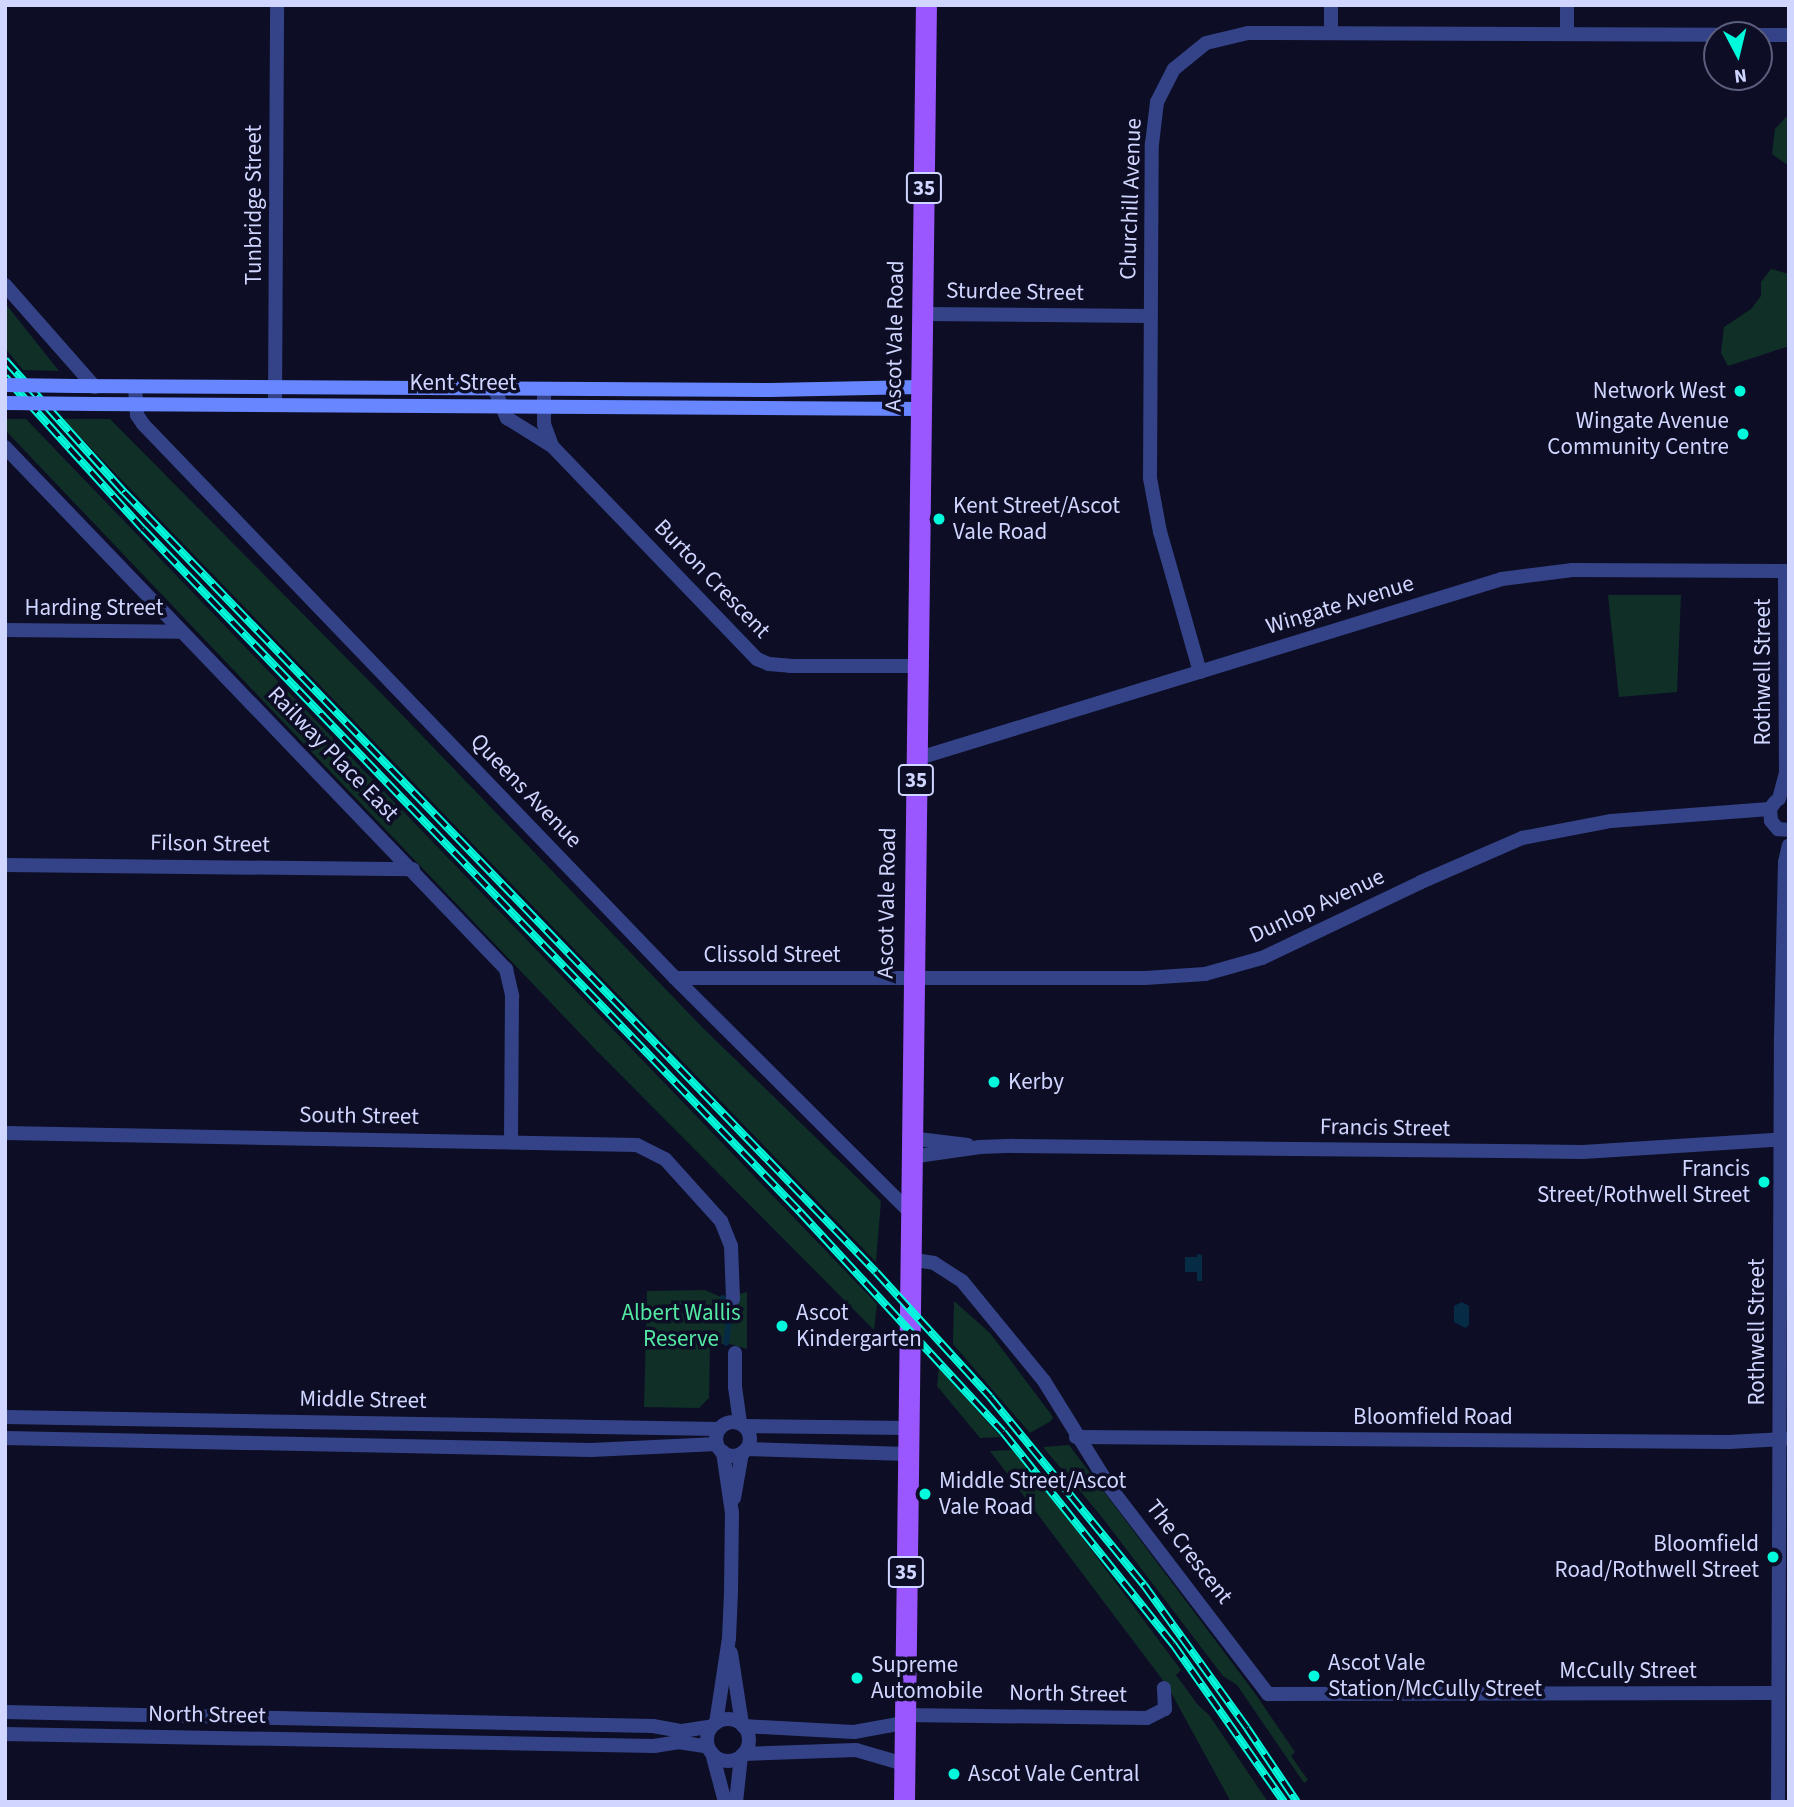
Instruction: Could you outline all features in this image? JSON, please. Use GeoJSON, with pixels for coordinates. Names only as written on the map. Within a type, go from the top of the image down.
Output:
{"type":"FeatureCollection","features":[{"type":"Feature","properties":{"kind":"main road","name":"Ascot Vale Road"},"geometry":{"type":"LineString","coordinates":[[904,1802],[926,5]]}},
{"type":"Feature","properties":{"kind":"street","name":"Tunbridge Street"},"geometry":{"type":"LineString","coordinates":[[275,405],[277,5]]}},
{"type":"Feature","properties":{"kind":"street"},"geometry":{"type":"LineString","coordinates":[[1331,5],[1331,33]]}},
{"type":"Feature","properties":{"kind":"street"},"geometry":{"type":"LineString","coordinates":[[1567,5],[1567,34]]}},
{"type":"Feature","properties":{"kind":"street","name":"Churchill Avenue"},"geometry":{"type":"LineString","coordinates":[[1200,672],[1153,500],[1149,449],[1154,121],[1160,94],[1174,69],[1206,43],[1225,36],[1248,33],[1703,35]]}},
{"type":"Feature","properties":{"kind":"street"},"geometry":{"type":"LineString","coordinates":[[5,285],[95,387]]}},
{"type":"Feature","properties":{"kind":"street","name":"Sturdee Street"},"geometry":{"type":"LineString","coordinates":[[922,314],[1150,316]]}},
{"type":"Feature","properties":{"kind":"street","name":"Kent Street"},"geometry":{"type":"LineString","coordinates":[[5,386],[544,389],[920,387]]}},
{"type":"Feature","properties":{"kind":"street","name":"Queens Avenue"},"geometry":{"type":"LineString","coordinates":[[135,387],[137,415],[159,441],[675,978],[910,1212]]}},
{"type":"Feature","properties":{"kind":"street","name":"Burton Crescent"},"geometry":{"type":"LineString","coordinates":[[494,388],[508,418],[552,446],[757,659],[769,664],[790,666],[917,666]]}},
{"type":"Feature","properties":{"kind":"street"},"geometry":{"type":"LineString","coordinates":[[544,389],[546,433],[552,446]]}},
{"type":"Feature","properties":{"kind":"street","name":"Kent Street"},"geometry":{"type":"LineString","coordinates":[[5,403],[920,410]]}},
{"type":"Feature","properties":{"kind":"street","name":"Railway Place East"},"geometry":{"type":"LineString","coordinates":[[5,447],[414,869],[506,969],[512,996],[511,1141]]}},
{"type":"Feature","properties":{"kind":"street","name":"Wingate Avenue"},"geometry":{"type":"LineString","coordinates":[[916,759],[1459,591],[1527,574],[1572,570],[1787,571]]}},
{"type":"Feature","properties":{"kind":"street","name":"Rothwell Street"},"geometry":{"type":"LineString","coordinates":[[1778,1802],[1779,1693],[1784,1647],[1785,1139],[1785,862],[1779,814],[1787,779],[1787,571]]}},
{"type":"Feature","properties":{"kind":"street","name":"Harding Street"},"geometry":{"type":"LineString","coordinates":[[5,630],[182,632]]}},
{"type":"Feature","properties":{"kind":"street","name":"Dunlop Avenue"},"geometry":{"type":"LineString","coordinates":[[912,978],[1172,978],[1229,969],[1284,949],[1421,881],[1522,838],[1611,821],[1779,814]]}},
{"type":"Feature","properties":{"kind":"street","name":"Rothwell Street"},"geometry":{"type":"LineString","coordinates":[[1785,862],[1789,845]]}},
{"type":"Feature","properties":{"kind":"street","name":"Filson Street"},"geometry":{"type":"LineString","coordinates":[[5,865],[414,869]]}},
{"type":"Feature","properties":{"kind":"street","name":"Clissold Street"},"geometry":{"type":"LineString","coordinates":[[675,978],[912,978]]}},
{"type":"Feature","properties":{"kind":"street","name":"South Street"},"geometry":{"type":"LineString","coordinates":[[5,1133],[637,1145],[665,1159],[714,1209],[728,1233],[733,1263],[733,1299]]}},
{"type":"Feature","properties":{"kind":"street","name":"Francis Street"},"geometry":{"type":"LineString","coordinates":[[910,1147],[1583,1152],[1785,1139]]}},
{"type":"Feature","properties":{"kind":"street","name":"The Crescent"},"geometry":{"type":"LineString","coordinates":[[909,1259],[934,1263],[962,1281],[1044,1381],[1076,1437],[1109,1486],[1268,1694]]}},
{"type":"Feature","properties":{"kind":"street"},"geometry":{"type":"LineString","coordinates":[[725,1802],[713,1769],[707,1736],[714,1725],[729,1638],[732,1514],[728,1433],[735,1387],[735,1353]]}},
{"type":"Feature","properties":{"kind":"street","name":"Middle Street"},"geometry":{"type":"LineString","coordinates":[[5,1417],[728,1433],[908,1428]]}},
{"type":"Feature","properties":{"kind":"street"},"geometry":{"type":"LineString","coordinates":[[728,1433],[733,1455],[744,1451],[907,1454]]}},
{"type":"Feature","properties":{"kind":"street"},"geometry":{"type":"LineString","coordinates":[[728,1433],[750,1440],[744,1451],[732,1514]]}},
{"type":"Feature","properties":{"kind":"street","name":"Middle Street"},"geometry":{"type":"LineString","coordinates":[[5,1438],[591,1450],[728,1433]]}},
{"type":"Feature","properties":{"kind":"street","name":"Bloomfield Road"},"geometry":{"type":"LineString","coordinates":[[1076,1437],[1784,1439]]}},
{"type":"Feature","properties":{"kind":"street"},"geometry":{"type":"LineString","coordinates":[[729,1638],[743,1725],[748,1737],[742,1755],[736,1802]]}},
{"type":"Feature","properties":{"kind":"street","name":"North Street"},"geometry":{"type":"LineString","coordinates":[[743,1725],[853,1732],[904,1719],[1147,1718],[1165,1709],[1164,1688]]}},
{"type":"Feature","properties":{"kind":"street","name":"McCully Street"},"geometry":{"type":"LineString","coordinates":[[1268,1694],[1779,1693]]}},
{"type":"Feature","properties":{"kind":"street","name":"North Street"},"geometry":{"type":"LineString","coordinates":[[5,1712],[653,1726],[682,1731],[714,1725]]}},
{"type":"Feature","properties":{"kind":"street"},"geometry":{"type":"LineString","coordinates":[[34,1735],[35,1713]]}},
{"type":"Feature","properties":{"kind":"street"},"geometry":{"type":"LineString","coordinates":[[714,1725],[729,1719],[743,1725]]}},
{"type":"Feature","properties":{"kind":"street"},"geometry":{"type":"LineString","coordinates":[[380,1721],[380,1741]]}},
{"type":"Feature","properties":{"kind":"street"},"geometry":{"type":"LineString","coordinates":[[494,1724],[494,1744]]}},
{"type":"Feature","properties":{"kind":"street","name":"North Street"},"geometry":{"type":"LineString","coordinates":[[5,1734],[654,1746],[678,1742],[710,1750]]}},
{"type":"Feature","properties":{"kind":"street"},"geometry":{"type":"LineString","coordinates":[[710,1750],[729,1760],[742,1755],[856,1750],[904,1763]]}},
{"type":"Feature","properties":{"kind":"green space"},"geometry":{"type":"Polygon","coordinates":[[[1789,117],[1789,166],[1772,154],[1775,129],[1789,117]]]}},
{"type":"Feature","properties":{"kind":"green space"},"geometry":{"type":"Polygon","coordinates":[[[1771,269],[1789,274],[1789,346],[1728,366],[1721,353],[1724,327],[1751,309],[1761,296],[1761,282],[1771,269]]]}},
{"type":"Feature","properties":{"kind":"green space"},"geometry":{"type":"Polygon","coordinates":[[[5,303],[59,371],[23,370],[5,348],[5,303]]]}},
{"type":"Feature","properties":{"kind":"green space"},"geometry":{"type":"Polygon","coordinates":[[[5,419],[26,419],[877,1304],[874,1330],[594,1048],[345,787],[5,430],[5,419]]]}},
{"type":"Feature","properties":{"kind":"green space"},"geometry":{"type":"Polygon","coordinates":[[[63,419],[110,419],[383,695],[702,1027],[881,1201],[876,1262],[63,419]]]}},
{"type":"Feature","properties":{"kind":"green space"},"geometry":{"type":"Polygon","coordinates":[[[1608,595],[1681,595],[1677,692],[1619,697],[1608,595]]]}},
{"type":"Feature","properties":{"kind":"green space","name":"Albert Wallis Reserve"},"geometry":{"type":"Polygon","coordinates":[[[705,1290],[723,1298],[747,1292],[747,1349],[726,1343],[710,1346],[709,1398],[699,1408],[644,1407],[647,1291],[705,1290]]]}},
{"type":"Feature","properties":{"kind":"green space"},"geometry":{"type":"Polygon","coordinates":[[[954,1301],[990,1333],[1053,1417],[1051,1421],[1030,1433],[953,1344],[954,1301]]]}},
{"type":"Feature","properties":{"kind":"green space"},"geometry":{"type":"Polygon","coordinates":[[[939,1368],[1001,1437],[980,1438],[937,1386],[939,1368]]]}},
{"type":"Feature","properties":{"kind":"green space"},"geometry":{"type":"Polygon","coordinates":[[[1069,1445],[1254,1692],[1295,1752],[1291,1756],[1308,1780],[1304,1783],[1237,1685],[1223,1676],[1101,1516],[1043,1447],[1069,1445]]]}},
{"type":"Feature","properties":{"kind":"green space"},"geometry":{"type":"Polygon","coordinates":[[[1012,1450],[1039,1480],[1181,1670],[1176,1675],[1198,1705],[1209,1715],[1268,1802],[1231,1802],[1168,1687],[990,1451],[1012,1450]]]}},
{"type":"Feature","properties":{"kind":"water"},"geometry":{"type":"Polygon","coordinates":[[[1197,1254],[1202,1255],[1202,1281],[1197,1281],[1197,1272],[1185,1272],[1185,1257],[1197,1257],[1197,1254]]]}},
{"type":"Feature","properties":{"kind":"water"},"geometry":{"type":"Polygon","coordinates":[[[1462,1302],[1469,1306],[1469,1325],[1465,1328],[1454,1322],[1454,1306],[1462,1302]]]}},
{"type":"Feature","properties":{"kind":"waterway"},"geometry":{"type":"LineString","coordinates":[[723,1298],[729,1320],[726,1343]]}},
{"type":"Feature","properties":{"kind":"railway"},"geometry":{"type":"LineString","coordinates":[[5,360],[124,492],[876,1272],[990,1397],[1144,1585],[1297,1802]]}},
{"type":"Feature","properties":{"kind":"railway"},"geometry":{"type":"LineString","coordinates":[[5,377],[143,529],[800,1212],[1003,1432],[1173,1644],[1284,1802]]}},
{"type":"Feature","properties":{"kind":"place","name":"Network West"},"geometry":{"type":"Point","coordinates":[1740,391]}},
{"type":"Feature","properties":{"kind":"place","name":"Wingate Avenue Community Centre"},"geometry":{"type":"Point","coordinates":[1743,434]}},
{"type":"Feature","properties":{"kind":"place","name":"Kent Street/Ascot Vale Road"},"geometry":{"type":"Point","coordinates":[939,519]}},
{"type":"Feature","properties":{"kind":"place","name":"Kerby"},"geometry":{"type":"Point","coordinates":[994,1082]}},
{"type":"Feature","properties":{"kind":"place","name":"Francis Street/Rothwell Street"},"geometry":{"type":"Point","coordinates":[1764,1182]}},
{"type":"Feature","properties":{"kind":"place","name":"Ascot Kindergarten"},"geometry":{"type":"Point","coordinates":[782,1326]}},
{"type":"Feature","properties":{"kind":"place","name":"Middle Street/Ascot Vale Road"},"geometry":{"type":"Point","coordinates":[925,1494]}},
{"type":"Feature","properties":{"kind":"place","name":"Bloomfield Road/Rothwell Street"},"geometry":{"type":"Point","coordinates":[1773,1557]}},
{"type":"Feature","properties":{"kind":"place","name":"Ascot Vale Station/McCully Street"},"geometry":{"type":"Point","coordinates":[1314,1676]}},
{"type":"Feature","properties":{"kind":"place","name":"Supreme Automobile"},"geometry":{"type":"Point","coordinates":[857,1678]}},
{"type":"Feature","properties":{"kind":"place","name":"Ascot Vale Central"},"geometry":{"type":"Point","coordinates":[954,1774]}}]}
